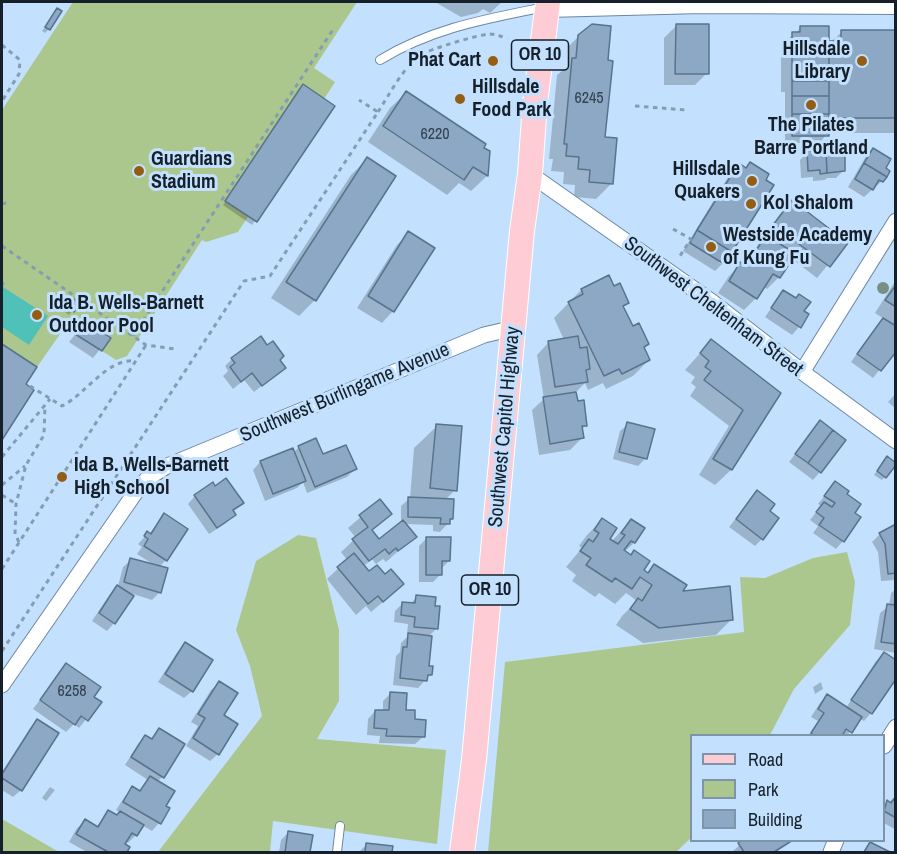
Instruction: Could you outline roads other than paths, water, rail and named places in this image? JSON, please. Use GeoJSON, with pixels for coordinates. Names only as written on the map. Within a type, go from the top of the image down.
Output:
{"type":"FeatureCollection","features":[{"type":"Feature","properties":{"kind":"main road","name":"Southwest Capitol Highway"},"geometry":{"type":"LineString","coordinates":[[462,852],[474,760],[522,231],[547,4]]}},
{"type":"Feature","properties":{"kind":"street"},"geometry":{"type":"LineString","coordinates":[[547,4],[896,4]]}},
{"type":"Feature","properties":{"kind":"street","name":"Southwest Cheltenham Street"},"geometry":{"type":"LineString","coordinates":[[530,174],[712,302],[896,441]]}},
{"type":"Feature","properties":{"kind":"street"},"geometry":{"type":"LineString","coordinates":[[802,372],[896,221]]}},
{"type":"Feature","properties":{"kind":"street","name":"Southwest Burlingame Avenue"},"geometry":{"type":"LineString","coordinates":[[2,685],[148,478],[165,467],[477,338],[514,328]]}},
{"type":"Feature","properties":{"kind":"street"},"geometry":{"type":"LineString","coordinates":[[885,744],[896,727]]}},
{"type":"Feature","properties":{"kind":"lane"},"geometry":{"type":"LineString","coordinates":[[380,60],[414,41],[445,29],[547,4]]}},
{"type":"Feature","properties":{"kind":"lane"},"geometry":{"type":"LineString","coordinates":[[337,852],[340,826]]}},
{"type":"Feature","properties":{"kind":"place","name":"Phat Cart"},"geometry":{"type":"Point","coordinates":[493,61]}},
{"type":"Feature","properties":{"kind":"place","name":"Hillsdale Library"},"geometry":{"type":"Point","coordinates":[862,61]}},
{"type":"Feature","properties":{"kind":"place","name":"Hillsdale Food Park"},"geometry":{"type":"Point","coordinates":[460,99]}},
{"type":"Feature","properties":{"kind":"place","name":"The Pilates Barre Portland"},"geometry":{"type":"Point","coordinates":[811,105]}},
{"type":"Feature","properties":{"kind":"place","name":"Guardians Stadium"},"geometry":{"type":"Point","coordinates":[139,171]}},
{"type":"Feature","properties":{"kind":"place","name":"Hillsdale Quakers"},"geometry":{"type":"Point","coordinates":[752,181]}},
{"type":"Feature","properties":{"kind":"place","name":"Kol Shalom"},"geometry":{"type":"Point","coordinates":[751,204]}},
{"type":"Feature","properties":{"kind":"place","name":"Westside Academy of Kung Fu"},"geometry":{"type":"Point","coordinates":[711,247]}},
{"type":"Feature","properties":{"kind":"place","name":"Ida B. Wells-Barnett Outdoor Pool"},"geometry":{"type":"Point","coordinates":[37,315]}},
{"type":"Feature","properties":{"kind":"place","name":"Ida B. Wells-Barnett High School"},"geometry":{"type":"Point","coordinates":[62,477]}}]}
